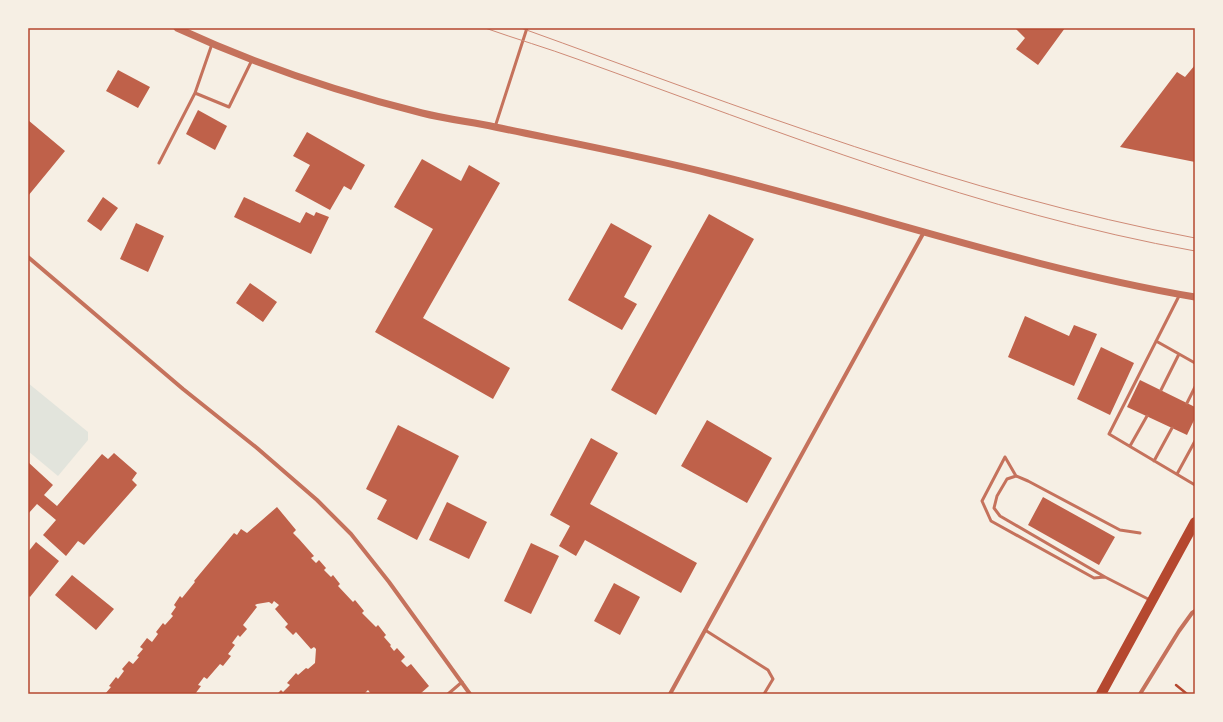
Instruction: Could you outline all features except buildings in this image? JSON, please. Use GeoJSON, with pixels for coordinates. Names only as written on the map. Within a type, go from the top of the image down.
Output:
{"type":"FeatureCollection","features":[{"type":"Feature","properties":{"kind":"main road"},"geometry":{"type":"LineString","coordinates":[[1100,694],[1195,522]]}},
{"type":"Feature","properties":{"kind":"street"},"geometry":{"type":"LineString","coordinates":[[177,28],[252,60],[304,78],[424,114],[709,173],[803,197],[1038,263],[1195,297]]}},
{"type":"Feature","properties":{"kind":"street"},"geometry":{"type":"LineString","coordinates":[[670,694],[924,231]]}},
{"type":"Feature","properties":{"kind":"street"},"geometry":{"type":"LineString","coordinates":[[28,257],[184,390],[257,448],[317,500],[351,534],[389,582],[470,694]]}},
{"type":"Feature","properties":{"kind":"street"},"geometry":{"type":"LineString","coordinates":[[1140,694],[1179,631],[1192,613],[1195,612]]}},
{"type":"Feature","properties":{"kind":"lane"},"geometry":{"type":"LineString","coordinates":[[496,128],[527,28]]}},
{"type":"Feature","properties":{"kind":"lane"},"geometry":{"type":"LineString","coordinates":[[159,163],[195,93],[212,44]]}},
{"type":"Feature","properties":{"kind":"lane"},"geometry":{"type":"LineString","coordinates":[[195,93],[229,107],[252,60]]}},
{"type":"Feature","properties":{"kind":"lane"},"geometry":{"type":"LineString","coordinates":[[1180,294],[1109,434],[1195,485]]}},
{"type":"Feature","properties":{"kind":"lane"},"geometry":{"type":"LineString","coordinates":[[1156,341],[1195,363]]}},
{"type":"Feature","properties":{"kind":"lane"},"geometry":{"type":"LineString","coordinates":[[1161,390],[1179,354]]}},
{"type":"Feature","properties":{"kind":"lane"},"geometry":{"type":"LineString","coordinates":[[1187,403],[1195,388]]}},
{"type":"Feature","properties":{"kind":"lane"},"geometry":{"type":"LineString","coordinates":[[1130,446],[1146,416]]}},
{"type":"Feature","properties":{"kind":"lane"},"geometry":{"type":"LineString","coordinates":[[1154,460],[1172,428]]}},
{"type":"Feature","properties":{"kind":"lane"},"geometry":{"type":"LineString","coordinates":[[1177,474],[1195,441]]}},
{"type":"Feature","properties":{"kind":"lane"},"geometry":{"type":"LineString","coordinates":[[1016,476],[1005,458],[982,501],[991,521],[1094,578],[1105,577]]}},
{"type":"Feature","properties":{"kind":"lane"},"geometry":{"type":"LineString","coordinates":[[1140,533],[1120,530],[1016,476],[1007,478],[997,496],[994,508],[1000,516],[1105,577],[1152,601]]}},
{"type":"Feature","properties":{"kind":"lane"},"geometry":{"type":"LineString","coordinates":[[705,630],[768,670],[773,679],[764,694]]}},
{"type":"Feature","properties":{"kind":"lane"},"geometry":{"type":"LineString","coordinates":[[448,694],[462,682]]}},
{"type":"Feature","properties":{"kind":"path"},"geometry":{"type":"LineString","coordinates":[[1176,685],[1187,694]]}},
{"type":"Feature","properties":{"kind":"shaded area"},"geometry":{"type":"Polygon","coordinates":[[[28,383],[88,432],[88,440],[58,476],[28,451],[28,383]]]}},
{"type":"Feature","properties":{"kind":"tram line"},"geometry":{"type":"LineString","coordinates":[[485,28],[566,55],[806,142],[959,193],[1116,235],[1195,251]]}},
{"type":"Feature","properties":{"kind":"tram line"},"geometry":{"type":"LineString","coordinates":[[521,28],[771,118],[938,173],[1023,198],[1109,220],[1195,238]]}}]}
